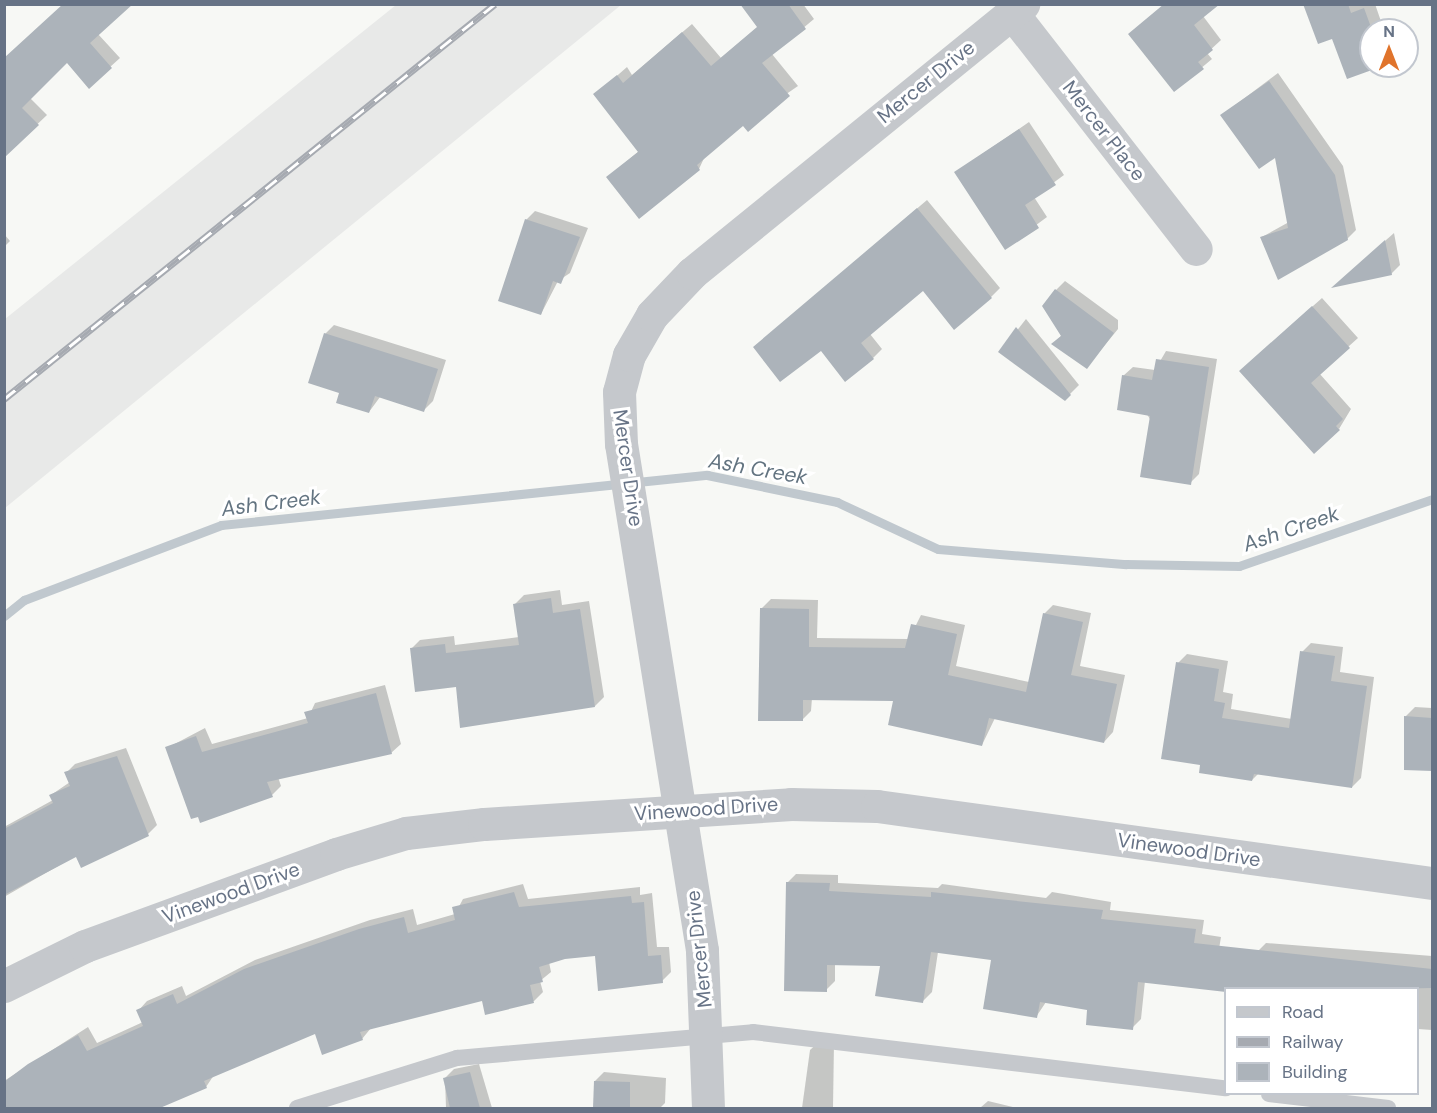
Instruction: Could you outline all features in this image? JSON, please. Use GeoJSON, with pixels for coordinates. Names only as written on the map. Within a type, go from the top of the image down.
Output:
{"type":"FeatureCollection","features":[{"type":"Feature","properties":{"kind":"street","name":"Mercer Place"},"geometry":{"type":"LineString","coordinates":[[1018,9],[1196,249]]}},
{"type":"Feature","properties":{"kind":"street","name":"Mercer Drive"},"geometry":{"type":"LineString","coordinates":[[708,1108],[708,1035],[702,950],[621,444],[619,392],[629,355],[652,315],[692,273],[1018,9]]}},
{"type":"Feature","properties":{"kind":"street","name":"Vinewood Drive"},"geometry":{"type":"LineString","coordinates":[[4,986],[85,946],[406,833],[681,811],[877,806],[1432,883]]}},
{"type":"Feature","properties":{"kind":"lane"},"geometry":{"type":"LineString","coordinates":[[297,1108],[457,1058],[708,1035],[829,1037],[1224,1088]]}},
{"type":"Feature","properties":{"kind":"lane"},"geometry":{"type":"LineString","coordinates":[[1278,1095],[1388,1108]]}},
{"type":"Feature","properties":{"kind":"shaded area"},"geometry":{"type":"Polygon","coordinates":[[[396,5],[621,5],[5,508],[5,319],[396,5]]]}},
{"type":"Feature","properties":{"kind":"building"},"geometry":{"type":"Polygon","coordinates":[[[63,4],[133,4],[90,43],[112,68],[89,89],[67,63],[22,108],[39,125],[4,158],[4,58],[63,4]]]}},
{"type":"Feature","properties":{"kind":"building"},"geometry":{"type":"Polygon","coordinates":[[[740,4],[788,4],[806,29],[762,63],[790,96],[748,132],[743,126],[697,165],[700,170],[639,219],[606,177],[638,152],[593,94],[617,75],[623,83],[682,32],[711,66],[757,27],[740,4]]]}},
{"type":"Feature","properties":{"kind":"building"},"geometry":{"type":"Polygon","coordinates":[[[1164,4],[1220,4],[1194,25],[1213,50],[1198,62],[1204,69],[1174,92],[1128,34],[1164,4]]]}},
{"type":"Feature","properties":{"kind":"building"},"geometry":{"type":"Polygon","coordinates":[[[1303,4],[1348,4],[1351,13],[1364,8],[1368,18],[1359,18],[1359,75],[1347,79],[1332,39],[1318,44],[1303,4]]]}},
{"type":"Feature","properties":{"kind":"building"},"geometry":{"type":"Polygon","coordinates":[[[1269,81],[1335,175],[1348,240],[1278,280],[1260,237],[1288,228],[1275,158],[1259,169],[1220,115],[1269,81]]]}},
{"type":"Feature","properties":{"kind":"building"},"geometry":{"type":"Polygon","coordinates":[[[1019,129],[1056,185],[1025,205],[1039,228],[1005,250],[954,172],[1019,129]]]}},
{"type":"Feature","properties":{"kind":"building"},"geometry":{"type":"Polygon","coordinates":[[[917,208],[992,298],[954,330],[923,291],[861,343],[874,359],[845,382],[821,351],[780,382],[753,347],[917,208]]]}},
{"type":"Feature","properties":{"kind":"building"},"geometry":{"type":"Polygon","coordinates":[[[525,219],[580,237],[561,284],[553,281],[541,315],[498,301],[525,219]]]}},
{"type":"Feature","properties":{"kind":"building"},"geometry":{"type":"Polygon","coordinates":[[[1385,240],[1392,275],[1331,288],[1385,240]]]}},
{"type":"Feature","properties":{"kind":"building"},"geometry":{"type":"Polygon","coordinates":[[[1055,289],[1114,333],[1087,369],[1051,344],[1061,336],[1042,306],[1055,289]]]}},
{"type":"Feature","properties":{"kind":"building"},"geometry":{"type":"Polygon","coordinates":[[[1312,306],[1350,348],[1311,383],[1343,419],[1336,426],[1340,430],[1314,454],[1239,371],[1312,306]]]}},
{"type":"Feature","properties":{"kind":"building"},"geometry":{"type":"Polygon","coordinates":[[[1016,327],[1071,395],[1065,401],[998,352],[1016,327]]]}},
{"type":"Feature","properties":{"kind":"building"},"geometry":{"type":"Polygon","coordinates":[[[324,333],[438,369],[424,412],[375,396],[369,413],[336,403],[339,393],[308,383],[324,333]]]}},
{"type":"Feature","properties":{"kind":"building"},"geometry":{"type":"Polygon","coordinates":[[[1156,359],[1209,367],[1191,485],[1140,477],[1150,416],[1117,410],[1122,375],[1152,380],[1156,359]]]}},
{"type":"Feature","properties":{"kind":"building"},"geometry":{"type":"Polygon","coordinates":[[[551,598],[553,613],[580,609],[595,707],[460,728],[456,687],[415,692],[410,648],[445,644],[446,653],[519,645],[513,604],[551,598]]]}},
{"type":"Feature","properties":{"kind":"building"},"geometry":{"type":"Polygon","coordinates":[[[760,608],[809,609],[809,647],[905,648],[911,624],[957,634],[948,675],[1026,692],[1043,613],[1083,622],[1071,675],[1117,684],[1104,743],[989,718],[982,746],[888,725],[893,701],[803,700],[803,721],[758,721],[760,608]]]}},
{"type":"Feature","properties":{"kind":"building"},"geometry":{"type":"Polygon","coordinates":[[[1300,651],[1335,656],[1331,681],[1367,686],[1352,788],[1254,774],[1252,781],[1199,773],[1200,765],[1161,759],[1176,662],[1219,669],[1214,701],[1225,703],[1222,718],[1289,728],[1300,651]]]}},
{"type":"Feature","properties":{"kind":"building"},"geometry":{"type":"Polygon","coordinates":[[[376,693],[392,754],[267,782],[273,797],[200,823],[198,817],[191,819],[165,747],[196,736],[202,752],[308,723],[304,712],[376,693]]]}},
{"type":"Feature","properties":{"kind":"building"},"geometry":{"type":"Polygon","coordinates":[[[1404,716],[1432,718],[1432,771],[1404,770],[1404,716]]]}},
{"type":"Feature","properties":{"kind":"building"},"geometry":{"type":"Polygon","coordinates":[[[117,756],[149,836],[81,868],[76,857],[4,895],[4,829],[53,803],[49,795],[70,786],[64,772],[117,756]]]}},
{"type":"Feature","properties":{"kind":"building"},"geometry":{"type":"Polygon","coordinates":[[[786,882],[830,883],[829,891],[931,897],[931,892],[1103,910],[1101,919],[1196,929],[1194,943],[1432,969],[1432,988],[1224,987],[1224,992],[1138,982],[1133,1030],[1086,1025],[1087,1010],[1040,1002],[1037,1018],[983,1009],[991,960],[931,952],[923,1003],[875,996],[880,966],[827,965],[827,992],[784,991],[786,882]]]}},
{"type":"Feature","properties":{"kind":"building"},"geometry":{"type":"Polygon","coordinates":[[[514,892],[519,907],[631,896],[632,903],[644,902],[648,956],[661,955],[663,983],[598,991],[595,956],[565,959],[539,967],[543,982],[530,985],[534,1003],[485,1015],[482,1001],[360,1032],[363,1040],[322,1055],[315,1034],[204,1081],[207,1088],[160,1108],[4,1108],[4,1082],[28,1064],[78,1035],[87,1051],[143,1026],[136,1010],[173,994],[177,1004],[244,969],[359,929],[404,917],[408,933],[455,920],[452,907],[514,892]]]}},
{"type":"Feature","properties":{"kind":"building"},"geometry":{"type":"Polygon","coordinates":[[[470,1072],[480,1108],[450,1108],[443,1078],[470,1072]]]}},
{"type":"Feature","properties":{"kind":"building"},"geometry":{"type":"Polygon","coordinates":[[[594,1081],[630,1082],[630,1108],[593,1108],[594,1081]]]}},
{"type":"Feature","properties":{"kind":"waterway","name":"Ash Creek"},"geometry":{"type":"LineString","coordinates":[[4,616],[24,600],[221,525],[707,475],[837,502],[938,549],[1126,564],[1239,566],[1432,499]]}},
{"type":"Feature","properties":{"kind":"railway"},"geometry":{"type":"LineString","coordinates":[[4,399],[495,4]]}}]}
